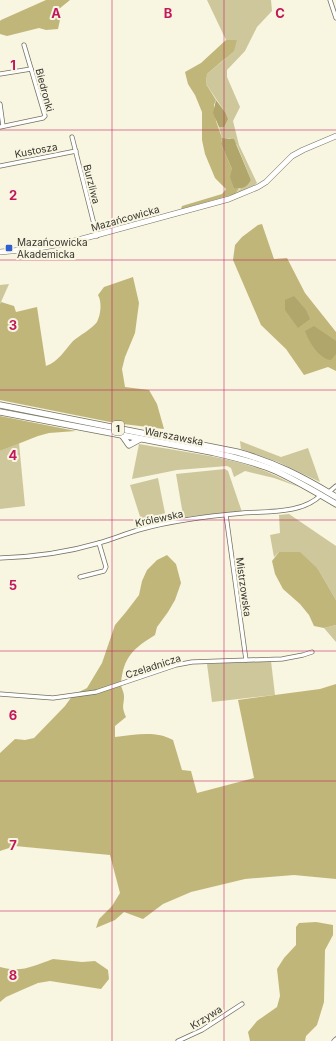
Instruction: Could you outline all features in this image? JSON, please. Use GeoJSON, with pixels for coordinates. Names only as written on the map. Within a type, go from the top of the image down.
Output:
{"type":"FeatureCollection","features":[{"type":"Feature","properties":{"kind":"main road","name":"Warszawska"},"geometry":{"type":"LineString","coordinates":[[0,405],[212,446],[244,454],[288,470],[336,497]]}},
{"type":"Feature","properties":{"kind":"main road","name":"Warszawska"},"geometry":{"type":"LineString","coordinates":[[0,412],[223,455],[253,463],[290,478],[336,504]]}},
{"type":"Feature","properties":{"kind":"main road"},"geometry":{"type":"LineString","coordinates":[[122,435],[129,445],[141,439]]}},
{"type":"Feature","properties":{"kind":"street"},"geometry":{"type":"LineString","coordinates":[[330,0],[336,18]]}},
{"type":"Feature","properties":{"kind":"street","name":"Biedronki"},"geometry":{"type":"LineString","coordinates":[[2,127],[43,118],[46,116],[24,45]]}},
{"type":"Feature","properties":{"kind":"street"},"geometry":{"type":"LineString","coordinates":[[0,74],[31,69]]}},
{"type":"Feature","properties":{"kind":"street"},"geometry":{"type":"LineString","coordinates":[[0,104],[2,127]]}},
{"type":"Feature","properties":{"kind":"street","name":"Mazańcowicka"},"geometry":{"type":"LineString","coordinates":[[0,252],[50,246],[96,236],[229,199],[253,190],[266,182],[292,156],[336,136]]}},
{"type":"Feature","properties":{"kind":"street","name":"Burzliwa"},"geometry":{"type":"LineString","coordinates":[[72,137],[96,236]]}},
{"type":"Feature","properties":{"kind":"street","name":"Kustosza"},"geometry":{"type":"LineString","coordinates":[[0,166],[76,151]]}},
{"type":"Feature","properties":{"kind":"street"},"geometry":{"type":"LineString","coordinates":[[328,492],[336,486]]}},
{"type":"Feature","properties":{"kind":"street","name":"Królewska"},"geometry":{"type":"LineString","coordinates":[[0,558],[48,555],[99,543],[141,529],[194,519],[284,511],[314,501],[321,495]]}},
{"type":"Feature","properties":{"kind":"street","name":"Mistrzowska"},"geometry":{"type":"LineString","coordinates":[[226,515],[246,660]]}},
{"type":"Feature","properties":{"kind":"street"},"geometry":{"type":"LineString","coordinates":[[80,577],[104,571],[106,567],[99,543]]}},
{"type":"Feature","properties":{"kind":"street","name":"Czeladnicza"},"geometry":{"type":"LineString","coordinates":[[0,694],[53,698],[96,692],[186,663],[291,658],[312,652]]}},
{"type":"Feature","properties":{"kind":"street","name":"Krzywa"},"geometry":{"type":"LineString","coordinates":[[178,1041],[195,1034],[242,1004]]}},
{"type":"Feature","properties":{"kind":"shaded area"},"geometry":{"type":"Polygon","coordinates":[[[46,0],[70,0],[59,9],[61,15],[58,29],[46,30],[39,28],[7,36],[0,34],[1,20],[46,0]]]}},
{"type":"Feature","properties":{"kind":"shaded area"},"geometry":{"type":"Polygon","coordinates":[[[207,0],[271,0],[272,11],[257,27],[245,51],[227,70],[227,77],[240,107],[233,121],[239,145],[257,183],[253,187],[235,194],[251,180],[237,145],[230,138],[222,138],[219,127],[224,127],[225,112],[206,84],[207,74],[225,59],[237,40],[226,40],[207,0]]]}},
{"type":"Feature","properties":{"kind":"shaded area"},"geometry":{"type":"Polygon","coordinates":[[[226,40],[237,40],[234,51],[207,74],[206,84],[216,100],[214,105],[216,121],[222,138],[221,144],[232,169],[234,187],[239,189],[235,194],[181,209],[182,206],[222,194],[226,189],[215,178],[205,154],[202,140],[202,112],[195,95],[188,84],[185,72],[201,63],[226,40]]]}},
{"type":"Feature","properties":{"kind":"shaded area"},"geometry":{"type":"Polygon","coordinates":[[[216,100],[225,112],[228,119],[224,127],[219,127],[213,113],[216,100]]]}},
{"type":"Feature","properties":{"kind":"shaded area"},"geometry":{"type":"Polygon","coordinates":[[[222,138],[234,139],[251,180],[244,187],[239,189],[234,188],[230,177],[232,169],[221,144],[222,138]]]}},
{"type":"Feature","properties":{"kind":"shaded area"},"geometry":{"type":"Polygon","coordinates":[[[262,224],[274,259],[287,258],[305,293],[336,332],[336,371],[328,367],[304,375],[286,349],[261,325],[233,260],[235,245],[242,237],[258,225],[262,224]]]}},
{"type":"Feature","properties":{"kind":"shaded area"},"geometry":{"type":"Polygon","coordinates":[[[133,277],[139,303],[135,333],[125,357],[122,369],[125,387],[149,390],[157,404],[164,429],[115,423],[0,400],[1,302],[14,306],[16,312],[37,307],[46,366],[58,359],[73,341],[97,322],[100,308],[98,295],[104,287],[133,277]]]}},
{"type":"Feature","properties":{"kind":"shaded area"},"geometry":{"type":"Polygon","coordinates":[[[9,284],[1,302],[0,304],[0,285],[9,284]]]}},
{"type":"Feature","properties":{"kind":"shaded area"},"geometry":{"type":"Polygon","coordinates":[[[294,296],[306,310],[310,319],[298,328],[285,310],[285,300],[294,296]]]}},
{"type":"Feature","properties":{"kind":"shaded area"},"geometry":{"type":"Polygon","coordinates":[[[314,326],[336,341],[336,354],[331,360],[322,357],[309,340],[305,331],[314,326]]]}},
{"type":"Feature","properties":{"kind":"shaded area"},"geometry":{"type":"Polygon","coordinates":[[[0,416],[76,431],[49,433],[0,451],[0,416]]]}},
{"type":"Feature","properties":{"kind":"shaded area"},"geometry":{"type":"Polygon","coordinates":[[[240,441],[281,457],[308,448],[320,482],[278,462],[241,449],[240,441]]]}},
{"type":"Feature","properties":{"kind":"shaded area"},"geometry":{"type":"Polygon","coordinates":[[[19,443],[25,506],[0,509],[0,451],[19,443]]]}},
{"type":"Feature","properties":{"kind":"shaded area"},"geometry":{"type":"Polygon","coordinates":[[[139,444],[211,456],[240,463],[266,471],[299,487],[274,478],[245,471],[234,477],[231,468],[227,466],[177,470],[132,479],[139,444]]]}},
{"type":"Feature","properties":{"kind":"shaded area"},"geometry":{"type":"Polygon","coordinates":[[[225,469],[228,471],[242,512],[193,516],[143,526],[130,485],[158,478],[166,518],[183,515],[176,474],[225,469]]]}},
{"type":"Feature","properties":{"kind":"shaded area"},"geometry":{"type":"Polygon","coordinates":[[[289,514],[336,546],[336,600],[318,569],[279,552],[274,557],[270,535],[280,533],[279,515],[289,514]]]}},
{"type":"Feature","properties":{"kind":"shaded area"},"geometry":{"type":"Polygon","coordinates":[[[279,552],[300,552],[318,569],[336,600],[336,625],[324,628],[314,626],[309,615],[300,604],[283,589],[275,574],[272,561],[279,552]]]}},
{"type":"Feature","properties":{"kind":"shaded area"},"geometry":{"type":"Polygon","coordinates":[[[167,555],[176,564],[181,583],[175,600],[157,627],[155,635],[141,644],[131,654],[124,667],[121,687],[124,694],[123,708],[126,717],[115,726],[115,737],[137,734],[152,734],[173,740],[182,770],[191,771],[197,793],[254,778],[238,700],[320,689],[336,684],[336,879],[294,875],[245,879],[191,892],[163,904],[143,919],[124,912],[115,920],[96,928],[99,919],[112,906],[120,893],[110,855],[15,846],[0,851],[0,753],[15,739],[25,740],[34,738],[65,706],[73,695],[87,688],[102,663],[115,625],[139,595],[142,581],[147,570],[157,560],[167,555]]]}},
{"type":"Feature","properties":{"kind":"shaded area"},"geometry":{"type":"Polygon","coordinates":[[[336,625],[336,642],[324,628],[336,625]]]}},
{"type":"Feature","properties":{"kind":"shaded area"},"geometry":{"type":"Polygon","coordinates":[[[271,661],[275,695],[212,702],[207,664],[271,661]]]}},
{"type":"Feature","properties":{"kind":"shaded area"},"geometry":{"type":"Polygon","coordinates":[[[316,922],[333,925],[333,935],[325,950],[324,1002],[317,1025],[306,1036],[305,1041],[250,1041],[248,1032],[257,1021],[277,1007],[280,996],[277,969],[284,958],[296,945],[296,927],[299,923],[316,922]]]}},
{"type":"Feature","properties":{"kind":"shaded area"},"geometry":{"type":"Polygon","coordinates":[[[53,959],[82,962],[95,961],[108,970],[109,979],[101,989],[50,981],[38,983],[6,997],[0,1002],[0,967],[8,969],[21,969],[53,959]]]}},
{"type":"Feature","properties":{"kind":"place","name":"Mazańcowicka Akademicka"},"geometry":{"type":"Point","coordinates":[9,248]}}]}
